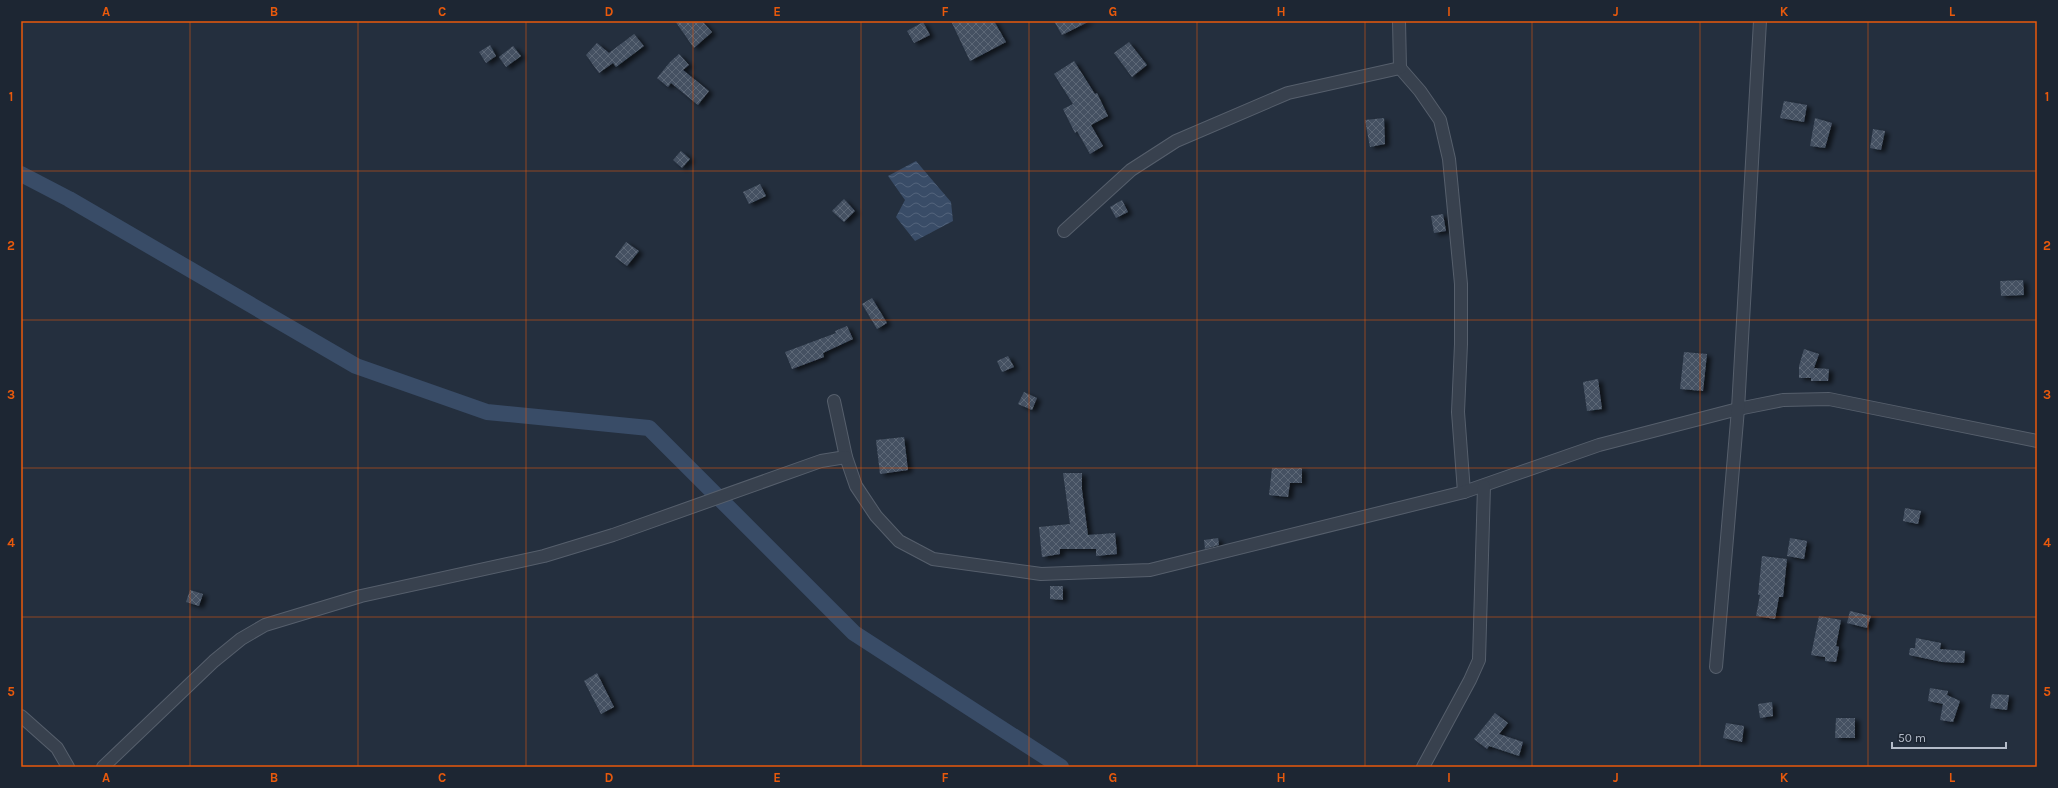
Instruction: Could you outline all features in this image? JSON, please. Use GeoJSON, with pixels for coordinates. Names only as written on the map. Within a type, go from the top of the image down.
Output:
{"type":"FeatureCollection","features":[{"type":"Feature","properties":{"kind":"street"},"geometry":{"type":"LineString","coordinates":[[1398,21],[1400,68],[1420,90],[1440,120],[1449,159],[1461,284],[1461,344],[1458,412],[1464,492]]}},
{"type":"Feature","properties":{"kind":"street"},"geometry":{"type":"LineString","coordinates":[[1716,666],[1738,409],[1760,21]]}},
{"type":"Feature","properties":{"kind":"street"},"geometry":{"type":"LineString","coordinates":[[1064,231],[1130,170],[1176,141],[1288,93],[1400,68]]}},
{"type":"Feature","properties":{"kind":"street"},"geometry":{"type":"LineString","coordinates":[[834,401],[846,456],[856,486],[876,516],[899,541],[933,559],[1041,574],[1150,570],[1464,492],[1599,445],[1738,409],[1783,400],[1829,399],[2037,442]]}},
{"type":"Feature","properties":{"kind":"street"},"geometry":{"type":"LineString","coordinates":[[103,767],[214,661],[241,639],[265,625],[361,596],[544,556],[613,535],[821,461],[846,456]]}},
{"type":"Feature","properties":{"kind":"street"},"geometry":{"type":"LineString","coordinates":[[1423,767],[1470,680],[1479,660],[1484,486]]}},
{"type":"Feature","properties":{"kind":"street"},"geometry":{"type":"LineString","coordinates":[[21,716],[57,748],[68,767]]}},
{"type":"Feature","properties":{"kind":"water"},"geometry":{"type":"Polygon","coordinates":[[[916,161],[951,202],[953,221],[915,241],[896,217],[905,200],[888,176],[916,161]]]}},
{"type":"Feature","properties":{"kind":"building"},"geometry":{"type":"Polygon","coordinates":[[[675,21],[702,21],[712,32],[694,48],[675,21]]]}},
{"type":"Feature","properties":{"kind":"building"},"geometry":{"type":"Polygon","coordinates":[[[951,21],[994,21],[1006,42],[970,61],[951,21]]]}},
{"type":"Feature","properties":{"kind":"building"},"geometry":{"type":"Polygon","coordinates":[[[1054,21],[1090,21],[1062,35],[1054,21]]]}},
{"type":"Feature","properties":{"kind":"building"},"geometry":{"type":"Polygon","coordinates":[[[923,22],[930,35],[914,43],[907,31],[923,22]]]}},
{"type":"Feature","properties":{"kind":"building"},"geometry":{"type":"Polygon","coordinates":[[[634,34],[644,46],[616,67],[613,63],[599,73],[586,55],[597,43],[609,53],[634,34]]]}},
{"type":"Feature","properties":{"kind":"building"},"geometry":{"type":"Polygon","coordinates":[[[1129,42],[1147,65],[1132,77],[1114,53],[1129,42]]]}},
{"type":"Feature","properties":{"kind":"building"},"geometry":{"type":"Polygon","coordinates":[[[490,45],[496,56],[486,63],[479,52],[490,45]]]}},
{"type":"Feature","properties":{"kind":"building"},"geometry":{"type":"Polygon","coordinates":[[[513,46],[521,56],[506,67],[499,57],[513,46]]]}},
{"type":"Feature","properties":{"kind":"building"},"geometry":{"type":"Polygon","coordinates":[[[679,54],[689,65],[683,70],[709,91],[698,105],[671,83],[668,87],[657,78],[670,62],[679,54]]]}},
{"type":"Feature","properties":{"kind":"building"},"geometry":{"type":"Polygon","coordinates":[[[1074,61],[1095,94],[1097,93],[1108,116],[1091,125],[1103,146],[1090,154],[1077,131],[1075,133],[1063,109],[1073,104],[1054,74],[1074,61]]]}},
{"type":"Feature","properties":{"kind":"building"},"geometry":{"type":"Polygon","coordinates":[[[1784,101],[1807,105],[1804,122],[1780,118],[1784,101]]]}},
{"type":"Feature","properties":{"kind":"building"},"geometry":{"type":"Polygon","coordinates":[[[1384,118],[1385,144],[1370,147],[1365,120],[1384,118]]]}},
{"type":"Feature","properties":{"kind":"building"},"geometry":{"type":"Polygon","coordinates":[[[1815,118],[1832,123],[1825,148],[1810,146],[1815,118]]]}},
{"type":"Feature","properties":{"kind":"building"},"geometry":{"type":"Polygon","coordinates":[[[1873,129],[1885,131],[1881,150],[1870,148],[1873,129]]]}},
{"type":"Feature","properties":{"kind":"building"},"geometry":{"type":"Polygon","coordinates":[[[681,151],[690,159],[682,168],[673,160],[681,151]]]}},
{"type":"Feature","properties":{"kind":"building"},"geometry":{"type":"Polygon","coordinates":[[[760,184],[766,196],[749,204],[743,192],[760,184]]]}},
{"type":"Feature","properties":{"kind":"building"},"geometry":{"type":"Polygon","coordinates":[[[844,199],[855,211],[844,222],[832,211],[844,199]]]}},
{"type":"Feature","properties":{"kind":"building"},"geometry":{"type":"Polygon","coordinates":[[[1122,200],[1128,212],[1116,218],[1110,207],[1122,200]]]}},
{"type":"Feature","properties":{"kind":"building"},"geometry":{"type":"Polygon","coordinates":[[[1443,214],[1446,231],[1434,233],[1431,216],[1443,214]]]}},
{"type":"Feature","properties":{"kind":"building"},"geometry":{"type":"Polygon","coordinates":[[[626,242],[639,251],[627,266],[615,257],[626,242]]]}},
{"type":"Feature","properties":{"kind":"building"},"geometry":{"type":"Polygon","coordinates":[[[2023,280],[2024,295],[2001,296],[2000,281],[2023,280]]]}},
{"type":"Feature","properties":{"kind":"building"},"geometry":{"type":"Polygon","coordinates":[[[872,298],[887,323],[877,329],[862,304],[872,298]]]}},
{"type":"Feature","properties":{"kind":"building"},"geometry":{"type":"Polygon","coordinates":[[[847,326],[853,339],[823,353],[824,357],[792,369],[785,352],[836,333],[835,331],[847,326]]]}},
{"type":"Feature","properties":{"kind":"building"},"geometry":{"type":"Polygon","coordinates":[[[1804,349],[1819,354],[1814,368],[1829,369],[1828,381],[1811,381],[1811,378],[1799,378],[1799,366],[1804,349]]]}},
{"type":"Feature","properties":{"kind":"building"},"geometry":{"type":"Polygon","coordinates":[[[1684,352],[1707,354],[1703,391],[1680,389],[1684,352]]]}},
{"type":"Feature","properties":{"kind":"building"},"geometry":{"type":"Polygon","coordinates":[[[1008,356],[1014,367],[1002,372],[997,361],[1008,356]]]}},
{"type":"Feature","properties":{"kind":"building"},"geometry":{"type":"Polygon","coordinates":[[[1598,379],[1602,409],[1587,411],[1583,382],[1598,379]]]}},
{"type":"Feature","properties":{"kind":"building"},"geometry":{"type":"Polygon","coordinates":[[[1024,392],[1037,398],[1032,410],[1018,404],[1024,392]]]}},
{"type":"Feature","properties":{"kind":"building"},"geometry":{"type":"Polygon","coordinates":[[[904,437],[908,470],[880,474],[876,440],[904,437]]]}},
{"type":"Feature","properties":{"kind":"building"},"geometry":{"type":"Polygon","coordinates":[[[1272,468],[1302,468],[1302,483],[1290,483],[1288,497],[1269,495],[1272,468]]]}},
{"type":"Feature","properties":{"kind":"building"},"geometry":{"type":"Polygon","coordinates":[[[1063,473],[1082,473],[1082,490],[1088,535],[1115,533],[1117,554],[1096,556],[1096,549],[1060,549],[1060,554],[1042,557],[1039,527],[1070,524],[1063,473]]]}},
{"type":"Feature","properties":{"kind":"building"},"geometry":{"type":"Polygon","coordinates":[[[1905,508],[1921,511],[1918,524],[1903,521],[1905,508]]]}},
{"type":"Feature","properties":{"kind":"building"},"geometry":{"type":"Polygon","coordinates":[[[1218,538],[1219,545],[1205,549],[1204,540],[1218,538]]]}},
{"type":"Feature","properties":{"kind":"building"},"geometry":{"type":"Polygon","coordinates":[[[1790,538],[1807,541],[1804,559],[1787,556],[1790,538]]]}},
{"type":"Feature","properties":{"kind":"building"},"geometry":{"type":"Polygon","coordinates":[[[1762,556],[1787,559],[1783,597],[1779,597],[1775,619],[1756,616],[1760,595],[1758,595],[1762,556]]]}},
{"type":"Feature","properties":{"kind":"building"},"geometry":{"type":"Polygon","coordinates":[[[1050,586],[1063,586],[1063,600],[1050,599],[1050,586]]]}},
{"type":"Feature","properties":{"kind":"building"},"geometry":{"type":"Polygon","coordinates":[[[190,590],[203,594],[199,606],[186,602],[190,590]]]}},
{"type":"Feature","properties":{"kind":"building"},"geometry":{"type":"Polygon","coordinates":[[[1850,611],[1871,616],[1867,628],[1847,623],[1850,611]]]}},
{"type":"Feature","properties":{"kind":"building"},"geometry":{"type":"Polygon","coordinates":[[[1819,616],[1841,620],[1836,646],[1839,647],[1836,662],[1825,661],[1825,657],[1811,655],[1819,616]]]}},
{"type":"Feature","properties":{"kind":"building"},"geometry":{"type":"Polygon","coordinates":[[[1916,638],[1941,643],[1940,649],[1965,651],[1964,663],[1942,662],[1909,655],[1910,648],[1915,648],[1916,638]]]}},
{"type":"Feature","properties":{"kind":"building"},"geometry":{"type":"Polygon","coordinates":[[[597,673],[614,707],[601,714],[584,681],[597,673]]]}},
{"type":"Feature","properties":{"kind":"building"},"geometry":{"type":"Polygon","coordinates":[[[1930,688],[1948,691],[1947,695],[1960,701],[1953,722],[1940,720],[1943,704],[1928,701],[1930,688]]]}},
{"type":"Feature","properties":{"kind":"building"},"geometry":{"type":"Polygon","coordinates":[[[1992,694],[2009,695],[2007,710],[1990,708],[1992,694]]]}},
{"type":"Feature","properties":{"kind":"building"},"geometry":{"type":"Polygon","coordinates":[[[1772,702],[1773,716],[1760,718],[1758,704],[1772,702]]]}},
{"type":"Feature","properties":{"kind":"building"},"geometry":{"type":"Polygon","coordinates":[[[1495,713],[1508,723],[1499,734],[1523,742],[1519,756],[1489,746],[1487,749],[1474,739],[1495,713]]]}},
{"type":"Feature","properties":{"kind":"building"},"geometry":{"type":"Polygon","coordinates":[[[1836,718],[1855,718],[1855,738],[1835,738],[1836,718]]]}},
{"type":"Feature","properties":{"kind":"building"},"geometry":{"type":"Polygon","coordinates":[[[1726,723],[1744,726],[1742,742],[1723,738],[1726,723]]]}},
{"type":"Feature","properties":{"kind":"waterway"},"geometry":{"type":"LineString","coordinates":[[21,174],[69,199],[356,366],[487,412],[649,428],[854,633],[1061,767]]}}]}
